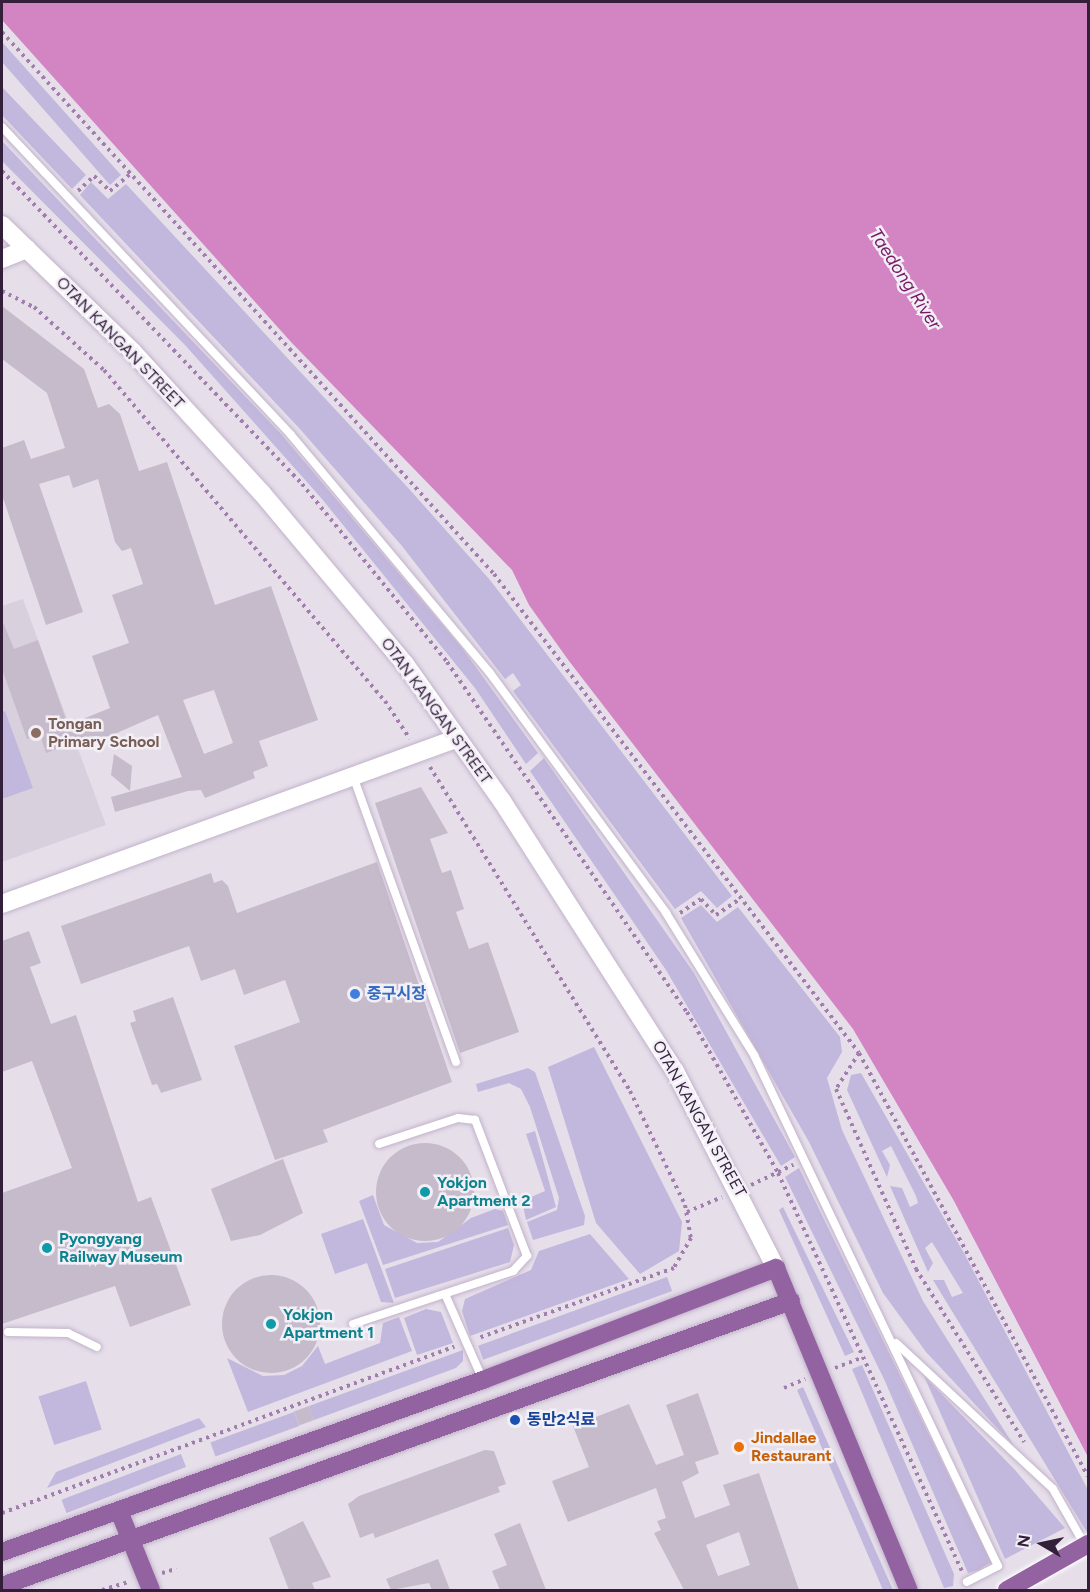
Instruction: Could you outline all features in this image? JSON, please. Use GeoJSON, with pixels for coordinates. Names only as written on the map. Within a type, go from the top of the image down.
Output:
{"type":"FeatureCollection","features":[{"type":"Feature","properties":{"kind":"main road","name":"OTAN KANGAN STREET"},"geometry":{"type":"LineString","coordinates":[[2,225],[133,352],[261,492],[405,664],[502,801],[675,1071],[739,1191],[776,1268]]}},
{"type":"Feature","properties":{"kind":"main road"},"geometry":{"type":"LineString","coordinates":[[2,259],[27,249]]}},
{"type":"Feature","properties":{"kind":"main road"},"geometry":{"type":"LineString","coordinates":[[2,904],[456,739]]}},
{"type":"Feature","properties":{"kind":"main road"},"geometry":{"type":"LineString","coordinates":[[2,1552],[483,1380],[776,1268],[909,1590]]}},
{"type":"Feature","properties":{"kind":"main road"},"geometry":{"type":"LineString","coordinates":[[2,1586],[133,1542],[791,1301]]}},
{"type":"Feature","properties":{"kind":"main road"},"geometry":{"type":"LineString","coordinates":[[119,1511],[151,1590]]}},
{"type":"Feature","properties":{"kind":"main road"},"geometry":{"type":"LineString","coordinates":[[1007,1590],[1089,1544]]}},
{"type":"Feature","properties":{"kind":"lane"},"geometry":{"type":"LineString","coordinates":[[2,127],[291,435],[413,579],[490,673],[670,920],[754,1055],[894,1341],[998,1566],[967,1582]]}},
{"type":"Feature","properties":{"kind":"lane"},"geometry":{"type":"LineString","coordinates":[[353,776],[456,1062]]}},
{"type":"Feature","properties":{"kind":"lane"},"geometry":{"type":"LineString","coordinates":[[353,1324],[513,1271],[526,1256],[483,1128],[475,1120],[458,1118],[379,1144]]}},
{"type":"Feature","properties":{"kind":"lane"},"geometry":{"type":"LineString","coordinates":[[445,1293],[483,1380]]}},
{"type":"Feature","properties":{"kind":"lane"},"geometry":{"type":"LineString","coordinates":[[8,1332],[68,1333],[97,1347]]}},
{"type":"Feature","properties":{"kind":"lane"},"geometry":{"type":"LineString","coordinates":[[894,1341],[1053,1489],[1089,1552]]}},
{"type":"Feature","properties":{"kind":"path"},"geometry":{"type":"LineString","coordinates":[[2,32],[494,574],[859,1053],[944,1201],[1089,1476]]}},
{"type":"Feature","properties":{"kind":"path"},"geometry":{"type":"LineString","coordinates":[[69,199],[94,176],[110,191],[130,174]]}},
{"type":"Feature","properties":{"kind":"path"},"geometry":{"type":"LineString","coordinates":[[2,291],[34,307],[104,370],[378,692],[419,752],[630,1091],[687,1212],[691,1239],[674,1268],[2,1513]]}},
{"type":"Feature","properties":{"kind":"path"},"geometry":{"type":"LineString","coordinates":[[670,920],[701,899],[716,915],[741,898]]}},
{"type":"Feature","properties":{"kind":"path"},"geometry":{"type":"LineString","coordinates":[[859,1053],[836,1089],[916,1269],[1028,1449]]}},
{"type":"Feature","properties":{"kind":"path"},"geometry":{"type":"LineString","coordinates":[[687,1212],[778,1173]]}},
{"type":"Feature","properties":{"kind":"shaded area"},"geometry":{"type":"Polygon","coordinates":[[[2,42],[121,175],[110,185],[2,62],[2,42]]]}},
{"type":"Feature","properties":{"kind":"shaded area"},"geometry":{"type":"Polygon","coordinates":[[[2,87],[86,175],[72,189],[2,115],[2,87]]]}},
{"type":"Feature","properties":{"kind":"shaded area"},"geometry":{"type":"Polygon","coordinates":[[[2,141],[282,435],[462,648],[538,753],[526,764],[475,688],[322,499],[185,345],[2,161],[2,141]]]}},
{"type":"Feature","properties":{"kind":"shaded area"},"geometry":{"type":"Polygon","coordinates":[[[91,182],[108,199],[126,184],[411,491],[490,580],[732,896],[717,908],[701,891],[675,909],[513,691],[521,685],[513,673],[505,679],[402,546],[300,429],[80,195],[91,182]]]}},
{"type":"Feature","properties":{"kind":"shaded area","name":"Tongan Primary School"},"geometry":{"type":"Polygon","coordinates":[[[23,599],[106,825],[2,862],[2,606],[23,599]]]}},
{"type":"Feature","properties":{"kind":"shaded area"},"geometry":{"type":"Polygon","coordinates":[[[5,711],[33,788],[2,799],[2,712],[5,711]]]}},
{"type":"Feature","properties":{"kind":"shaded area"},"geometry":{"type":"Polygon","coordinates":[[[544,758],[694,973],[795,1157],[781,1166],[666,970],[530,771],[544,758]]]}},
{"type":"Feature","properties":{"kind":"shaded area"},"geometry":{"type":"Polygon","coordinates":[[[701,905],[717,922],[738,907],[840,1037],[842,1052],[827,1078],[842,1130],[923,1301],[1014,1446],[926,1352],[883,1293],[809,1142],[681,918],[701,905]]]}},
{"type":"Feature","properties":{"kind":"shaded area"},"geometry":{"type":"Polygon","coordinates":[[[594,1047],[682,1222],[679,1251],[640,1274],[596,1223],[548,1067],[594,1047]]]}},
{"type":"Feature","properties":{"kind":"shaded area"},"geometry":{"type":"Polygon","coordinates":[[[528,1068],[535,1072],[585,1216],[584,1225],[533,1240],[527,1222],[557,1210],[559,1198],[530,1107],[521,1089],[509,1083],[478,1092],[476,1084],[528,1068]]]}},
{"type":"Feature","properties":{"kind":"shaded area"},"geometry":{"type":"Polygon","coordinates":[[[861,1073],[965,1255],[1088,1490],[1088,1534],[933,1280],[944,1280],[952,1297],[963,1293],[932,1242],[925,1248],[933,1263],[928,1272],[890,1186],[902,1188],[910,1207],[918,1203],[916,1196],[891,1146],[882,1151],[890,1165],[887,1177],[847,1090],[851,1075],[861,1073]]]}},
{"type":"Feature","properties":{"kind":"shaded area"},"geometry":{"type":"Polygon","coordinates":[[[535,1131],[556,1207],[526,1220],[522,1201],[545,1191],[526,1134],[535,1131]]]}},
{"type":"Feature","properties":{"kind":"shaded area"},"geometry":{"type":"Polygon","coordinates":[[[799,1168],[991,1562],[979,1570],[968,1573],[884,1379],[785,1177],[799,1168]]]}},
{"type":"Feature","properties":{"kind":"shaded area"},"geometry":{"type":"Polygon","coordinates":[[[373,1195],[384,1225],[417,1243],[438,1242],[471,1218],[495,1209],[503,1211],[508,1225],[383,1265],[359,1201],[373,1195]]]}},
{"type":"Feature","properties":{"kind":"shaded area"},"geometry":{"type":"Polygon","coordinates":[[[783,1207],[854,1352],[845,1356],[779,1210],[783,1207]]]}},
{"type":"Feature","properties":{"kind":"shaded area"},"geometry":{"type":"Polygon","coordinates":[[[363,1219],[394,1303],[381,1302],[367,1263],[335,1274],[321,1234],[363,1219]]]}},
{"type":"Feature","properties":{"kind":"shaded area"},"geometry":{"type":"Polygon","coordinates":[[[508,1228],[514,1245],[510,1262],[395,1298],[385,1269],[508,1228]]]}},
{"type":"Feature","properties":{"kind":"shaded area"},"geometry":{"type":"Polygon","coordinates":[[[590,1234],[629,1279],[470,1336],[462,1311],[465,1299],[531,1270],[539,1251],[590,1234]]]}},
{"type":"Feature","properties":{"kind":"shaded area"},"geometry":{"type":"Polygon","coordinates":[[[667,1277],[672,1291],[483,1360],[478,1346],[667,1277]]]}},
{"type":"Feature","properties":{"kind":"shaded area"},"geometry":{"type":"Polygon","coordinates":[[[426,1309],[441,1312],[453,1343],[417,1355],[404,1318],[426,1309]]]}},
{"type":"Feature","properties":{"kind":"shaded area"},"geometry":{"type":"Polygon","coordinates":[[[399,1317],[412,1351],[248,1412],[227,1358],[263,1376],[284,1375],[302,1366],[318,1346],[325,1364],[380,1343],[383,1323],[399,1317]]]}},
{"type":"Feature","properties":{"kind":"shaded area"},"geometry":{"type":"Polygon","coordinates":[[[463,1350],[463,1361],[456,1368],[314,1420],[309,1406],[463,1350]]]}},
{"type":"Feature","properties":{"kind":"shaded area"},"geometry":{"type":"Polygon","coordinates":[[[862,1365],[954,1574],[953,1586],[944,1588],[852,1369],[862,1365]]]}},
{"type":"Feature","properties":{"kind":"shaded area"},"geometry":{"type":"Polygon","coordinates":[[[924,1376],[1015,1470],[1065,1528],[1005,1559],[924,1376]]]}},
{"type":"Feature","properties":{"kind":"shaded area"},"geometry":{"type":"Polygon","coordinates":[[[86,1381],[102,1430],[54,1445],[38,1396],[86,1381]]]}},
{"type":"Feature","properties":{"kind":"shaded area"},"geometry":{"type":"Polygon","coordinates":[[[803,1387],[893,1590],[883,1590],[797,1390],[803,1387]]]}},
{"type":"Feature","properties":{"kind":"shaded area"},"geometry":{"type":"Polygon","coordinates":[[[294,1412],[299,1426],[215,1457],[210,1442],[294,1412]]]}},
{"type":"Feature","properties":{"kind":"shaded area"},"geometry":{"type":"Polygon","coordinates":[[[199,1418],[206,1427],[47,1488],[56,1472],[199,1418]]]}},
{"type":"Feature","properties":{"kind":"shaded area"},"geometry":{"type":"Polygon","coordinates":[[[181,1454],[186,1467],[67,1513],[62,1500],[181,1454]]]}},
{"type":"Feature","properties":{"kind":"water","name":"Taedong River"},"geometry":{"type":"Polygon","coordinates":[[[2,2],[1088,2],[1088,1457],[954,1201],[853,1029],[569,661],[529,605],[512,570],[291,342],[2,20],[2,2]]]}},
{"type":"Feature","properties":{"kind":"building"},"geometry":{"type":"Polygon","coordinates":[[[2,306],[84,369],[98,408],[109,404],[120,414],[139,471],[167,462],[215,605],[271,586],[318,720],[259,741],[268,766],[253,772],[255,778],[205,798],[201,790],[188,791],[115,812],[111,797],[182,777],[158,715],[87,746],[84,739],[46,753],[40,735],[27,739],[2,669],[2,620],[14,649],[38,640],[68,725],[110,708],[92,656],[129,643],[112,595],[143,584],[131,548],[122,551],[115,542],[98,479],[73,488],[69,475],[39,484],[83,612],[46,625],[2,495],[2,448],[24,440],[31,459],[65,448],[47,393],[2,359],[2,306]],[[214,690],[183,700],[204,754],[233,743],[214,690]]]}},
{"type":"Feature","properties":{"kind":"building"},"geometry":{"type":"Polygon","coordinates":[[[114,754],[132,766],[130,791],[111,775],[114,754]]]}},
{"type":"Feature","properties":{"kind":"building"},"geometry":{"type":"Polygon","coordinates":[[[421,787],[448,833],[430,839],[442,873],[451,870],[464,909],[456,912],[469,949],[488,942],[519,1032],[460,1053],[375,803],[421,787]]]}},
{"type":"Feature","properties":{"kind":"building"},"geometry":{"type":"Polygon","coordinates":[[[377,862],[452,1082],[323,1130],[328,1142],[275,1160],[234,1046],[300,1022],[285,980],[244,995],[235,969],[201,981],[189,946],[81,984],[61,926],[211,873],[214,883],[222,880],[228,886],[237,913],[377,862]]]}},
{"type":"Feature","properties":{"kind":"building"},"geometry":{"type":"Polygon","coordinates":[[[29,931],[41,963],[30,967],[51,1024],[76,1015],[138,1202],[151,1197],[191,1305],[130,1327],[115,1286],[2,1324],[2,1193],[72,1168],[32,1061],[2,1072],[2,941],[29,931]]]}},
{"type":"Feature","properties":{"kind":"building"},"geometry":{"type":"Polygon","coordinates":[[[173,997],[202,1080],[161,1093],[157,1084],[152,1085],[130,1023],[136,1021],[133,1011],[173,997]]]}},
{"type":"Feature","properties":{"kind":"building","name":"Yokjon Apartment 2"},"geometry":{"type":"Polygon","coordinates":[[[425,1143],[444,1147],[460,1157],[470,1173],[474,1192],[470,1211],[460,1227],[444,1237],[425,1241],[406,1237],[390,1227],[380,1211],[376,1192],[380,1173],[390,1157],[406,1147],[425,1143]]]}},
{"type":"Feature","properties":{"kind":"building"},"geometry":{"type":"Polygon","coordinates":[[[283,1159],[303,1213],[260,1235],[231,1241],[211,1189],[283,1159]]]}},
{"type":"Feature","properties":{"kind":"building","name":"Yokjon Apartment 1"},"geometry":{"type":"Polygon","coordinates":[[[271,1275],[290,1279],[306,1289],[316,1305],[320,1324],[316,1343],[306,1359],[290,1369],[271,1373],[252,1369],[236,1359],[226,1343],[222,1324],[226,1305],[236,1289],[252,1279],[271,1275]]]}},
{"type":"Feature","properties":{"kind":"building"},"geometry":{"type":"Polygon","coordinates":[[[698,1393],[719,1454],[695,1462],[699,1473],[682,1482],[695,1518],[730,1505],[723,1485],[759,1473],[799,1590],[684,1590],[654,1533],[661,1530],[657,1521],[666,1518],[656,1488],[568,1522],[552,1481],[589,1467],[573,1426],[629,1404],[656,1465],[684,1455],[666,1405],[698,1393]],[[739,1532],[706,1545],[718,1576],[750,1565],[739,1532]]]}},
{"type":"Feature","properties":{"kind":"building"},"geometry":{"type":"Polygon","coordinates":[[[309,1406],[314,1420],[299,1426],[294,1411],[309,1406]]]}},
{"type":"Feature","properties":{"kind":"building"},"geometry":{"type":"Polygon","coordinates":[[[485,1450],[494,1451],[506,1484],[498,1487],[500,1492],[375,1538],[373,1533],[360,1538],[348,1504],[359,1496],[485,1450]]]}},
{"type":"Feature","properties":{"kind":"building"},"geometry":{"type":"Polygon","coordinates":[[[303,1521],[331,1577],[312,1583],[315,1590],[289,1590],[269,1538],[303,1521]]]}},
{"type":"Feature","properties":{"kind":"building"},"geometry":{"type":"Polygon","coordinates":[[[520,1523],[546,1590],[500,1590],[492,1571],[507,1565],[494,1534],[520,1523]]]}},
{"type":"Feature","properties":{"kind":"building"},"geometry":{"type":"Polygon","coordinates":[[[438,1559],[450,1590],[432,1590],[429,1583],[391,1590],[386,1579],[438,1559]]]}},
{"type":"Feature","properties":{"kind":"place","name":"Tongan Primary School"},"geometry":{"type":"Point","coordinates":[36,733]}},
{"type":"Feature","properties":{"kind":"place","name":"중구시장"},"geometry":{"type":"Point","coordinates":[355,994]}},
{"type":"Feature","properties":{"kind":"place","name":"Yokjon Apartment 2"},"geometry":{"type":"Point","coordinates":[425,1192]}},
{"type":"Feature","properties":{"kind":"place","name":"Pyongyang Railway Museum"},"geometry":{"type":"Point","coordinates":[47,1248]}},
{"type":"Feature","properties":{"kind":"place","name":"Yokjon Apartment 1"},"geometry":{"type":"Point","coordinates":[271,1324]}},
{"type":"Feature","properties":{"kind":"place","name":"동만2식료"},"geometry":{"type":"Point","coordinates":[515,1420]}},
{"type":"Feature","properties":{"kind":"place","name":"Jindallae Restaurant"},"geometry":{"type":"Point","coordinates":[739,1447]}}]}
